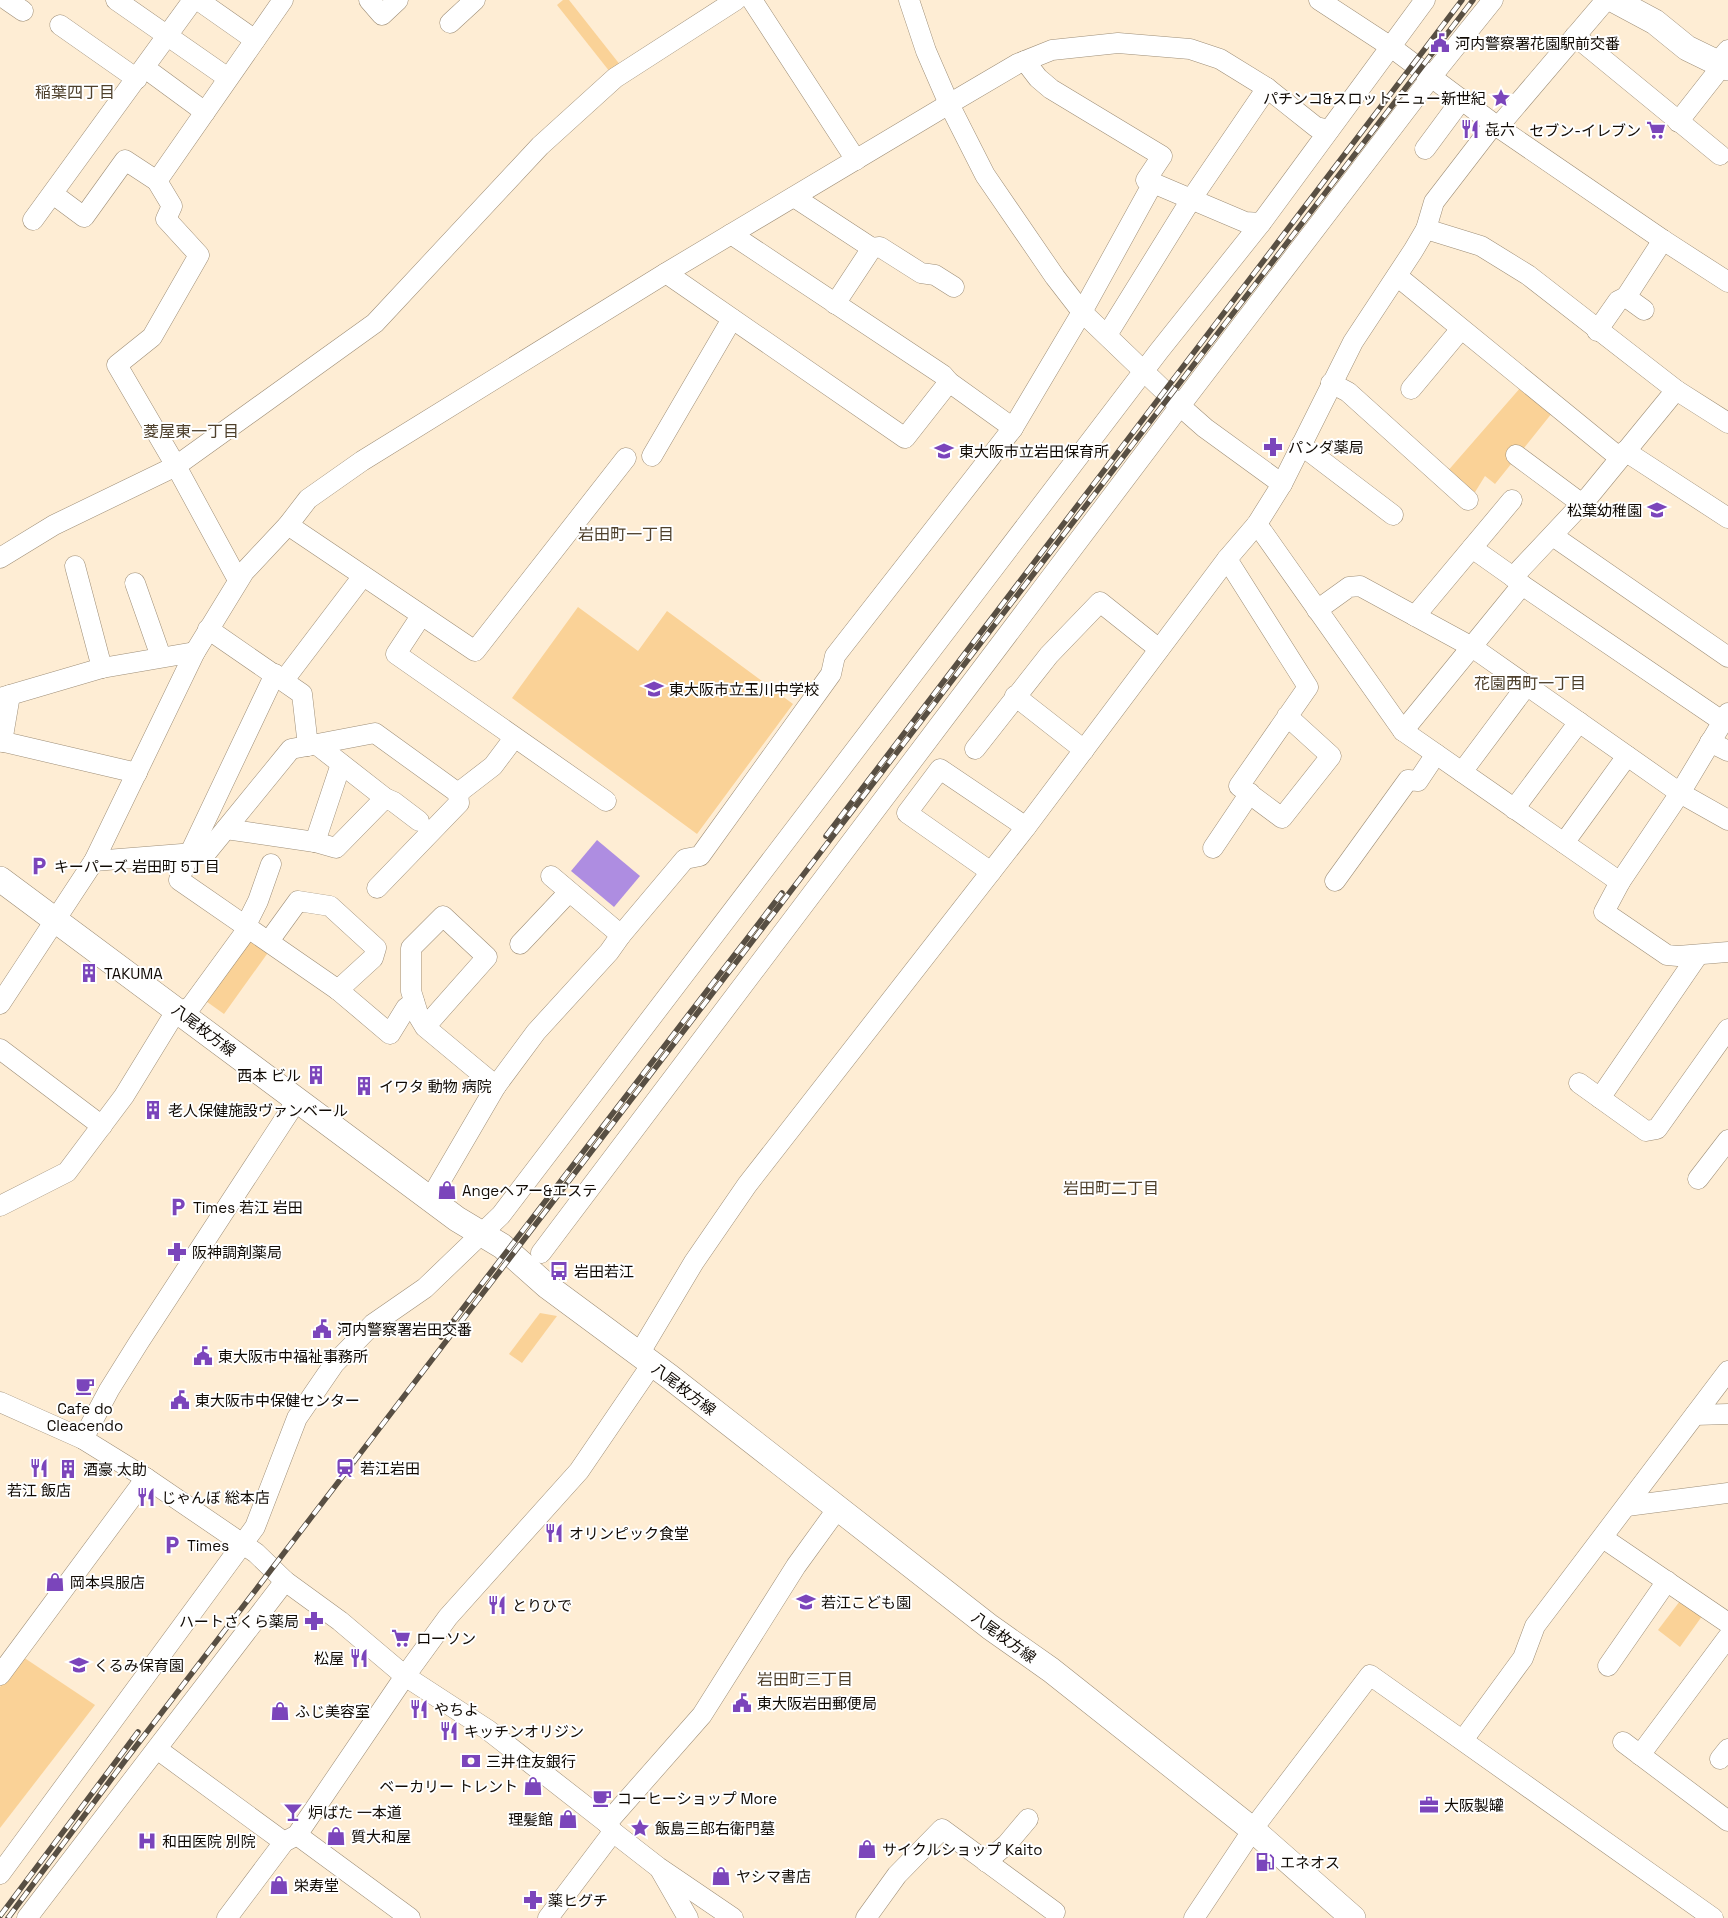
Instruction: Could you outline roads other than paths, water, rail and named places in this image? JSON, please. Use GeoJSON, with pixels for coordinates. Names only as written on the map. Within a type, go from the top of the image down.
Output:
{"type":"FeatureCollection","features":[{"type":"Feature","properties":{"kind":"main road"},"geometry":{"type":"LineString","coordinates":[[1614,0],[1655,22],[1687,48],[1724,62]]}},
{"type":"Feature","properties":{"kind":"main road","name":"八尾枚方線"},"geometry":{"type":"LineString","coordinates":[[0,879],[430,1199],[502,1246],[547,1286],[646,1359],[990,1627],[1051,1670],[1253,1830],[1354,1918]]}},
{"type":"Feature","properties":{"kind":"street"},"geometry":{"type":"LineString","coordinates":[[116,0],[228,78]]}},
{"type":"Feature","properties":{"kind":"street"},"geometry":{"type":"LineString","coordinates":[[33,220],[193,0]]}},
{"type":"Feature","properties":{"kind":"street"},"geometry":{"type":"LineString","coordinates":[[198,0],[255,40]]}},
{"type":"Feature","properties":{"kind":"street"},"geometry":{"type":"LineString","coordinates":[[158,181],[283,0]]}},
{"type":"Feature","properties":{"kind":"street"},"geometry":{"type":"LineString","coordinates":[[369,0],[382,15],[398,0]]}},
{"type":"Feature","properties":{"kind":"street"},"geometry":{"type":"LineString","coordinates":[[450,23],[475,0]]}},
{"type":"Feature","properties":{"kind":"street"},"geometry":{"type":"LineString","coordinates":[[0,558],[54,525],[176,466],[375,323],[540,146],[615,78],[736,0]]}},
{"type":"Feature","properties":{"kind":"street"},"geometry":{"type":"LineString","coordinates":[[752,0],[856,160]]}},
{"type":"Feature","properties":{"kind":"street"},"geometry":{"type":"LineString","coordinates":[[908,0],[926,51],[949,104],[985,175],[1055,277],[1082,312],[1205,428],[1282,484]]}},
{"type":"Feature","properties":{"kind":"street"},"geometry":{"type":"LineString","coordinates":[[1319,0],[1391,47],[1496,125],[1663,240],[1728,282]]}},
{"type":"Feature","properties":{"kind":"street"},"geometry":{"type":"LineString","coordinates":[[0,1874],[256,1527],[298,1418],[334,1364],[372,1324],[425,1288],[501,1215],[1144,372],[1260,223],[1425,0]]}},
{"type":"Feature","properties":{"kind":"street"},"geometry":{"type":"LineString","coordinates":[[541,1253],[1180,406],[1432,76],[1493,0]]}},
{"type":"Feature","properties":{"kind":"street"},"geometry":{"type":"LineString","coordinates":[[227,1918],[290,1839],[448,1617],[579,1470],[646,1359],[694,1262],[747,1185],[1026,828],[1227,559],[1257,524],[1282,484],[1353,342],[1426,230],[1434,202],[1496,125],[1606,0]]}},
{"type":"Feature","properties":{"kind":"street"},"geometry":{"type":"LineString","coordinates":[[60,26],[205,112]]}},
{"type":"Feature","properties":{"kind":"street"},"geometry":{"type":"LineString","coordinates":[[1575,36],[1720,155]]}},
{"type":"Feature","properties":{"kind":"street"},"geometry":{"type":"LineString","coordinates":[[0,1004],[94,861],[195,652],[238,580],[260,553],[288,525],[308,499],[358,464],[731,234],[949,104],[1025,61],[1052,50],[1118,43],[1149,44],[1190,49],[1220,59],[1267,88],[1316,127],[1329,130]]}},
{"type":"Feature","properties":{"kind":"street"},"geometry":{"type":"LineString","coordinates":[[1025,61],[1038,78],[1051,89],[1162,156],[1146,180],[1245,222],[1260,223]]}},
{"type":"Feature","properties":{"kind":"street"},"geometry":{"type":"LineString","coordinates":[[1678,122],[1724,62]]}},
{"type":"Feature","properties":{"kind":"street"},"geometry":{"type":"LineString","coordinates":[[1107,335],[1192,198],[1267,88]]}},
{"type":"Feature","properties":{"kind":"street"},"geometry":{"type":"LineString","coordinates":[[1425,149],[1462,98]]}},
{"type":"Feature","properties":{"kind":"street"},"geometry":{"type":"LineString","coordinates":[[53,194],[84,217],[125,160],[158,181],[172,206],[166,219],[199,256],[152,337],[117,365],[176,466],[238,580]]}},
{"type":"Feature","properties":{"kind":"street"},"geometry":{"type":"LineString","coordinates":[[430,1199],[496,1086],[536,1032],[609,952],[621,934],[685,859],[700,856],[831,674],[835,656],[1013,428],[1082,312],[1153,182]]}},
{"type":"Feature","properties":{"kind":"street"},"geometry":{"type":"LineString","coordinates":[[794,197],[872,248],[880,247],[921,273],[935,275],[954,288]]}},
{"type":"Feature","properties":{"kind":"street"},"geometry":{"type":"LineString","coordinates":[[1426,230],[1481,246],[1528,275],[1597,331],[1676,390],[1728,423]]}},
{"type":"Feature","properties":{"kind":"street"},"geometry":{"type":"LineString","coordinates":[[731,234],[943,375],[949,382],[1013,428]]}},
{"type":"Feature","properties":{"kind":"street"},"geometry":{"type":"LineString","coordinates":[[1597,331],[1618,301],[1626,297],[1663,240]]}},
{"type":"Feature","properties":{"kind":"street"},"geometry":{"type":"LineString","coordinates":[[835,304],[872,248]]}},
{"type":"Feature","properties":{"kind":"street"},"geometry":{"type":"LineString","coordinates":[[666,273],[905,438],[949,382]]}},
{"type":"Feature","properties":{"kind":"street"},"geometry":{"type":"LineString","coordinates":[[1397,276],[1461,329],[1623,454],[1728,518]]}},
{"type":"Feature","properties":{"kind":"street"},"geometry":{"type":"LineString","coordinates":[[1626,297],[1644,310]]}},
{"type":"Feature","properties":{"kind":"street"},"geometry":{"type":"LineString","coordinates":[[652,456],[732,319]]}},
{"type":"Feature","properties":{"kind":"street"},"geometry":{"type":"LineString","coordinates":[[1411,389],[1461,329]]}},
{"type":"Feature","properties":{"kind":"street"},"geometry":{"type":"LineString","coordinates":[[1331,383],[1348,392],[1468,500]]}},
{"type":"Feature","properties":{"kind":"street"},"geometry":{"type":"LineString","coordinates":[[1403,731],[1472,647],[1552,536],[1582,504],[1676,390]]}},
{"type":"Feature","properties":{"kind":"street"},"geometry":{"type":"LineString","coordinates":[[1301,445],[1393,515]]}},
{"type":"Feature","properties":{"kind":"street"},"geometry":{"type":"LineString","coordinates":[[1516,455],[1582,504]]}},
{"type":"Feature","properties":{"kind":"street"},"geometry":{"type":"LineString","coordinates":[[288,525],[475,652],[626,458]]}},
{"type":"Feature","properties":{"kind":"street"},"geometry":{"type":"LineString","coordinates":[[1415,616],[1512,500]]}},
{"type":"Feature","properties":{"kind":"street"},"geometry":{"type":"LineString","coordinates":[[1257,524],[1403,731],[1620,882]]}},
{"type":"Feature","properties":{"kind":"street"},"geometry":{"type":"LineString","coordinates":[[1552,536],[1728,658]]}},
{"type":"Feature","properties":{"kind":"street"},"geometry":{"type":"LineString","coordinates":[[1472,548],[1518,581],[1725,717],[1680,793],[1620,882],[1604,912],[1667,955],[1698,955],[1728,952]]}},
{"type":"Feature","properties":{"kind":"street"},"geometry":{"type":"LineString","coordinates":[[1227,559],[1308,687],[1287,716],[1239,786],[1282,818],[1331,756],[1287,716]]}},
{"type":"Feature","properties":{"kind":"street"},"geometry":{"type":"LineString","coordinates":[[75,566],[102,668]]}},
{"type":"Feature","properties":{"kind":"street"},"geometry":{"type":"LineString","coordinates":[[363,576],[280,677],[188,855],[179,880],[338,990],[390,1034],[406,1008],[414,1002]]}},
{"type":"Feature","properties":{"kind":"street"},"geometry":{"type":"LineString","coordinates":[[135,583],[161,657]]}},
{"type":"Feature","properties":{"kind":"street"},"geometry":{"type":"LineString","coordinates":[[1317,610],[1349,587],[1360,586],[1472,647],[1680,793],[1728,820]]}},
{"type":"Feature","properties":{"kind":"street"},"geometry":{"type":"LineString","coordinates":[[975,748],[1014,696],[1049,655],[1100,602],[1159,649]]}},
{"type":"Feature","properties":{"kind":"street"},"geometry":{"type":"LineString","coordinates":[[421,616],[396,654],[606,802]]}},
{"type":"Feature","properties":{"kind":"street"},"geometry":{"type":"LineString","coordinates":[[208,629],[302,694],[312,745],[418,821]]}},
{"type":"Feature","properties":{"kind":"street"},"geometry":{"type":"LineString","coordinates":[[137,773],[1,742],[5,696],[102,668],[195,652]]}},
{"type":"Feature","properties":{"kind":"street"},"geometry":{"type":"LineString","coordinates":[[1462,772],[1527,685]]}},
{"type":"Feature","properties":{"kind":"street"},"geometry":{"type":"LineString","coordinates":[[1014,696],[1084,750]]}},
{"type":"Feature","properties":{"kind":"street"},"geometry":{"type":"LineString","coordinates":[[1514,809],[1580,722]]}},
{"type":"Feature","properties":{"kind":"street"},"geometry":{"type":"LineString","coordinates":[[94,861],[207,852],[290,749],[375,733],[458,793],[459,803],[377,888]]}},
{"type":"Feature","properties":{"kind":"street"},"geometry":{"type":"LineString","coordinates":[[458,793],[493,766],[511,742]]}},
{"type":"Feature","properties":{"kind":"street"},"geometry":{"type":"LineString","coordinates":[[1710,742],[1728,751]]}},
{"type":"Feature","properties":{"kind":"street"},"geometry":{"type":"LineString","coordinates":[[1335,881],[1408,780],[1418,781],[1436,754]]}},
{"type":"Feature","properties":{"kind":"street"},"geometry":{"type":"LineString","coordinates":[[1564,843],[1627,756]]}},
{"type":"Feature","properties":{"kind":"street"},"geometry":{"type":"LineString","coordinates":[[315,842],[341,764]]}},
{"type":"Feature","properties":{"kind":"street"},"geometry":{"type":"LineString","coordinates":[[991,872],[907,813],[940,769],[1026,828]]}},
{"type":"Feature","properties":{"kind":"street"},"geometry":{"type":"LineString","coordinates":[[1213,848],[1250,794]]}},
{"type":"Feature","properties":{"kind":"street"},"geometry":{"type":"LineString","coordinates":[[226,828],[315,842],[336,848],[385,798]]}},
{"type":"Feature","properties":{"kind":"street"},"geometry":{"type":"LineString","coordinates":[[0,1206],[67,1172],[124,1096],[170,1021],[192,1005],[248,926],[271,864]]}},
{"type":"Feature","properties":{"kind":"street"},"geometry":{"type":"LineString","coordinates":[[551,876],[621,934]]}},
{"type":"Feature","properties":{"kind":"street"},"geometry":{"type":"LineString","coordinates":[[520,944],[569,892]]}},
{"type":"Feature","properties":{"kind":"street"},"geometry":{"type":"LineString","coordinates":[[269,941],[298,901],[330,906],[376,948],[373,958],[338,990]]}},
{"type":"Feature","properties":{"kind":"street"},"geometry":{"type":"LineString","coordinates":[[425,1027],[487,957],[443,916],[411,948],[411,991],[414,1002],[425,1027],[496,1086]]}},
{"type":"Feature","properties":{"kind":"street"},"geometry":{"type":"LineString","coordinates":[[1600,1098],[1698,955]]}},
{"type":"Feature","properties":{"kind":"street"},"geometry":{"type":"LineString","coordinates":[[1579,1083],[1646,1131],[1657,1129],[1728,1029]]}},
{"type":"Feature","properties":{"kind":"street"},"geometry":{"type":"LineString","coordinates":[[0,1049],[102,1126]]}},
{"type":"Feature","properties":{"kind":"street"},"geometry":{"type":"LineString","coordinates":[[83,1439],[109,1390],[139,1342],[297,1100]]}},
{"type":"Feature","properties":{"kind":"street"},"geometry":{"type":"LineString","coordinates":[[1698,1179],[1721,1162],[1728,1140]]}},
{"type":"Feature","properties":{"kind":"street"},"geometry":{"type":"LineString","coordinates":[[1463,1740],[1523,1658],[1535,1626],[1728,1371]]}},
{"type":"Feature","properties":{"kind":"street"},"geometry":{"type":"LineString","coordinates":[[0,1402],[83,1439],[146,1478],[243,1545],[286,1581],[340,1621],[405,1676],[488,1730],[658,1867],[734,1918]]}},
{"type":"Feature","properties":{"kind":"street"},"geometry":{"type":"LineString","coordinates":[[1695,1414],[1728,1414]]}},
{"type":"Feature","properties":{"kind":"street"},"geometry":{"type":"LineString","coordinates":[[0,1674],[146,1478]]}},
{"type":"Feature","properties":{"kind":"street"},"geometry":{"type":"LineString","coordinates":[[1627,1506],[1728,1493]]}},
{"type":"Feature","properties":{"kind":"street"},"geometry":{"type":"LineString","coordinates":[[548,1918],[610,1828],[702,1715],[796,1566],[838,1508]]}},
{"type":"Feature","properties":{"kind":"street"},"geometry":{"type":"LineString","coordinates":[[1603,1538],[1728,1623]]}},
{"type":"Feature","properties":{"kind":"street"},"geometry":{"type":"LineString","coordinates":[[27,1918],[286,1581]]}},
{"type":"Feature","properties":{"kind":"street"},"geometry":{"type":"LineString","coordinates":[[1608,1666],[1667,1581]]}},
{"type":"Feature","properties":{"kind":"street"},"geometry":{"type":"LineString","coordinates":[[1640,1755],[1728,1637]]}},
{"type":"Feature","properties":{"kind":"street"},"geometry":{"type":"LineString","coordinates":[[1194,1918],[1253,1830],[1370,1675],[1713,1918]]}},
{"type":"Feature","properties":{"kind":"street"},"geometry":{"type":"LineString","coordinates":[[1623,1742],[1728,1821]]}},
{"type":"Feature","properties":{"kind":"street"},"geometry":{"type":"LineString","coordinates":[[157,1749],[410,1918]]}},
{"type":"Feature","properties":{"kind":"street"},"geometry":{"type":"LineString","coordinates":[[986,1862],[1007,1844],[1028,1819]]}},
{"type":"Feature","properties":{"kind":"street"},"geometry":{"type":"LineString","coordinates":[[866,1918],[897,1875],[942,1829],[1055,1912]]}},
{"type":"Feature","properties":{"kind":"street"},"geometry":{"type":"LineString","coordinates":[[658,1867],[688,1918]]}},
{"type":"Feature","properties":{"kind":"railway"},"geometry":{"type":"LineString","coordinates":[[826,836],[1462,0]]}},
{"type":"Feature","properties":{"kind":"railway"},"geometry":{"type":"LineString","coordinates":[[8,1918],[127,1758],[1473,0]]}},
{"type":"Feature","properties":{"kind":"railway"},"geometry":{"type":"LineString","coordinates":[[441,1337],[782,893]]}},
{"type":"Feature","properties":{"kind":"railway"},"geometry":{"type":"LineString","coordinates":[[0,1916],[138,1732]]}},
{"type":"Feature","properties":{"kind":"place","name":"河内警察署花園駅前交番"},"geometry":{"type":"Point","coordinates":[1440,43]}},
{"type":"Feature","properties":{"kind":"place","name":"パチンコ&スロット ニュー新世紀"},"geometry":{"type":"Point","coordinates":[1501,98]}},
{"type":"Feature","properties":{"kind":"place","name":"㐂六"},"geometry":{"type":"Point","coordinates":[1470,129]}},
{"type":"Feature","properties":{"kind":"place","name":"セブン-イレブン"},"geometry":{"type":"Point","coordinates":[1656,130]}},
{"type":"Feature","properties":{"kind":"place","name":"パンダ薬局"},"geometry":{"type":"Point","coordinates":[1273,447]}},
{"type":"Feature","properties":{"kind":"place","name":"東大阪市立岩田保育所"},"geometry":{"type":"Point","coordinates":[944,451]}},
{"type":"Feature","properties":{"kind":"place","name":"松葉幼稚園"},"geometry":{"type":"Point","coordinates":[1657,510]}},
{"type":"Feature","properties":{"kind":"place","name":"東大阪市立玉川中学校"},"geometry":{"type":"Point","coordinates":[654,689]}},
{"type":"Feature","properties":{"kind":"place","name":"キーパーズ 岩田町 5丁目"},"geometry":{"type":"Point","coordinates":[39,866]}},
{"type":"Feature","properties":{"kind":"place","name":"TAKUMA"},"geometry":{"type":"Point","coordinates":[89,973]}},
{"type":"Feature","properties":{"kind":"place","name":"西本 ビル"},"geometry":{"type":"Point","coordinates":[316,1075]}},
{"type":"Feature","properties":{"kind":"place","name":"イワタ 動物 病院"},"geometry":{"type":"Point","coordinates":[364,1086]}},
{"type":"Feature","properties":{"kind":"place","name":"老人保健施設ヴァンベール"},"geometry":{"type":"Point","coordinates":[153,1110]}},
{"type":"Feature","properties":{"kind":"place","name":"Angeヘアー&エステ"},"geometry":{"type":"Point","coordinates":[447,1190]}},
{"type":"Feature","properties":{"kind":"place","name":"Times 若江 岩田"},"geometry":{"type":"Point","coordinates":[178,1207]}},
{"type":"Feature","properties":{"kind":"place","name":"阪神調剤薬局"},"geometry":{"type":"Point","coordinates":[177,1252]}},
{"type":"Feature","properties":{"kind":"place","name":"岩田若江"},"geometry":{"type":"Point","coordinates":[559,1271]}},
{"type":"Feature","properties":{"kind":"place","name":"河内警察署岩田交番"},"geometry":{"type":"Point","coordinates":[322,1329]}},
{"type":"Feature","properties":{"kind":"place","name":"東大阪市中福祉事務所"},"geometry":{"type":"Point","coordinates":[203,1356]}},
{"type":"Feature","properties":{"kind":"place","name":"Cafe do Cleacendo"},"geometry":{"type":"Point","coordinates":[85,1386]}},
{"type":"Feature","properties":{"kind":"place","name":"東大阪市中保健センター"},"geometry":{"type":"Point","coordinates":[180,1400]}},
{"type":"Feature","properties":{"kind":"place","name":"若江 飯店"},"geometry":{"type":"Point","coordinates":[39,1468]}},
{"type":"Feature","properties":{"kind":"place","name":"若江岩田"},"geometry":{"type":"Point","coordinates":[345,1468]}},
{"type":"Feature","properties":{"kind":"place","name":"酒豪 太助"},"geometry":{"type":"Point","coordinates":[68,1469]}},
{"type":"Feature","properties":{"kind":"place","name":"じゃんぼ 総本店"},"geometry":{"type":"Point","coordinates":[146,1497]}},
{"type":"Feature","properties":{"kind":"place","name":"オリンピック食堂"},"geometry":{"type":"Point","coordinates":[554,1533]}},
{"type":"Feature","properties":{"kind":"place","name":"Times"},"geometry":{"type":"Point","coordinates":[172,1545]}},
{"type":"Feature","properties":{"kind":"place","name":"岡本呉服店"},"geometry":{"type":"Point","coordinates":[55,1582]}},
{"type":"Feature","properties":{"kind":"place","name":"若江こども園"},"geometry":{"type":"Point","coordinates":[806,1602]}},
{"type":"Feature","properties":{"kind":"place","name":"とりひで"},"geometry":{"type":"Point","coordinates":[497,1605]}},
{"type":"Feature","properties":{"kind":"place","name":"ハートさくら薬局"},"geometry":{"type":"Point","coordinates":[314,1621]}},
{"type":"Feature","properties":{"kind":"place","name":"ローソン"},"geometry":{"type":"Point","coordinates":[401,1638]}},
{"type":"Feature","properties":{"kind":"place","name":"松屋"},"geometry":{"type":"Point","coordinates":[359,1658]}},
{"type":"Feature","properties":{"kind":"place","name":"くるみ保育園"},"geometry":{"type":"Point","coordinates":[79,1665]}},
{"type":"Feature","properties":{"kind":"place","name":"東大阪岩田郵便局"},"geometry":{"type":"Point","coordinates":[742,1703]}},
{"type":"Feature","properties":{"kind":"place","name":"やちよ"},"geometry":{"type":"Point","coordinates":[419,1709]}},
{"type":"Feature","properties":{"kind":"place","name":"ふじ美容室"},"geometry":{"type":"Point","coordinates":[280,1711]}},
{"type":"Feature","properties":{"kind":"place","name":"キッチンオリジン"},"geometry":{"type":"Point","coordinates":[449,1731]}},
{"type":"Feature","properties":{"kind":"place","name":"三井住友銀行"},"geometry":{"type":"Point","coordinates":[471,1761]}},
{"type":"Feature","properties":{"kind":"place","name":"ベーカリー トレント"},"geometry":{"type":"Point","coordinates":[533,1786]}},
{"type":"Feature","properties":{"kind":"place","name":"コーヒーショップ More"},"geometry":{"type":"Point","coordinates":[602,1798]}},
{"type":"Feature","properties":{"kind":"place","name":"大阪製罐"},"geometry":{"type":"Point","coordinates":[1429,1805]}},
{"type":"Feature","properties":{"kind":"place","name":"炉ばた 一本道"},"geometry":{"type":"Point","coordinates":[293,1812]}},
{"type":"Feature","properties":{"kind":"place","name":"理髪館"},"geometry":{"type":"Point","coordinates":[568,1819]}},
{"type":"Feature","properties":{"kind":"place","name":"飯島三郎右衛門墓"},"geometry":{"type":"Point","coordinates":[640,1828]}},
{"type":"Feature","properties":{"kind":"place","name":"質大和屋"},"geometry":{"type":"Point","coordinates":[336,1836]}},
{"type":"Feature","properties":{"kind":"place","name":"和田医院 別院"},"geometry":{"type":"Point","coordinates":[147,1841]}},
{"type":"Feature","properties":{"kind":"place","name":"サイクルショップ Kaito"},"geometry":{"type":"Point","coordinates":[867,1849]}},
{"type":"Feature","properties":{"kind":"place","name":"エネオス"},"geometry":{"type":"Point","coordinates":[1265,1862]}},
{"type":"Feature","properties":{"kind":"place","name":"ヤシマ書店"},"geometry":{"type":"Point","coordinates":[721,1876]}},
{"type":"Feature","properties":{"kind":"place","name":"栄寿堂"},"geometry":{"type":"Point","coordinates":[279,1885]}},
{"type":"Feature","properties":{"kind":"place","name":"薬ヒグチ"},"geometry":{"type":"Point","coordinates":[533,1900]}},
{"type":"Feature","properties":{"kind":"district","name":"稲葉四丁目"},"geometry":{"type":"Point","coordinates":[75,92]}},
{"type":"Feature","properties":{"kind":"district","name":"菱屋東一丁目"},"geometry":{"type":"Point","coordinates":[191,431]}},
{"type":"Feature","properties":{"kind":"district","name":"岩田町一丁目"},"geometry":{"type":"Point","coordinates":[626,534]}},
{"type":"Feature","properties":{"kind":"district","name":"花園西町一丁目"},"geometry":{"type":"Point","coordinates":[1530,683]}},
{"type":"Feature","properties":{"kind":"district","name":"岩田町二丁目"},"geometry":{"type":"Point","coordinates":[1111,1188]}},
{"type":"Feature","properties":{"kind":"district","name":"岩田町三丁目"},"geometry":{"type":"Point","coordinates":[805,1679]}}]}
